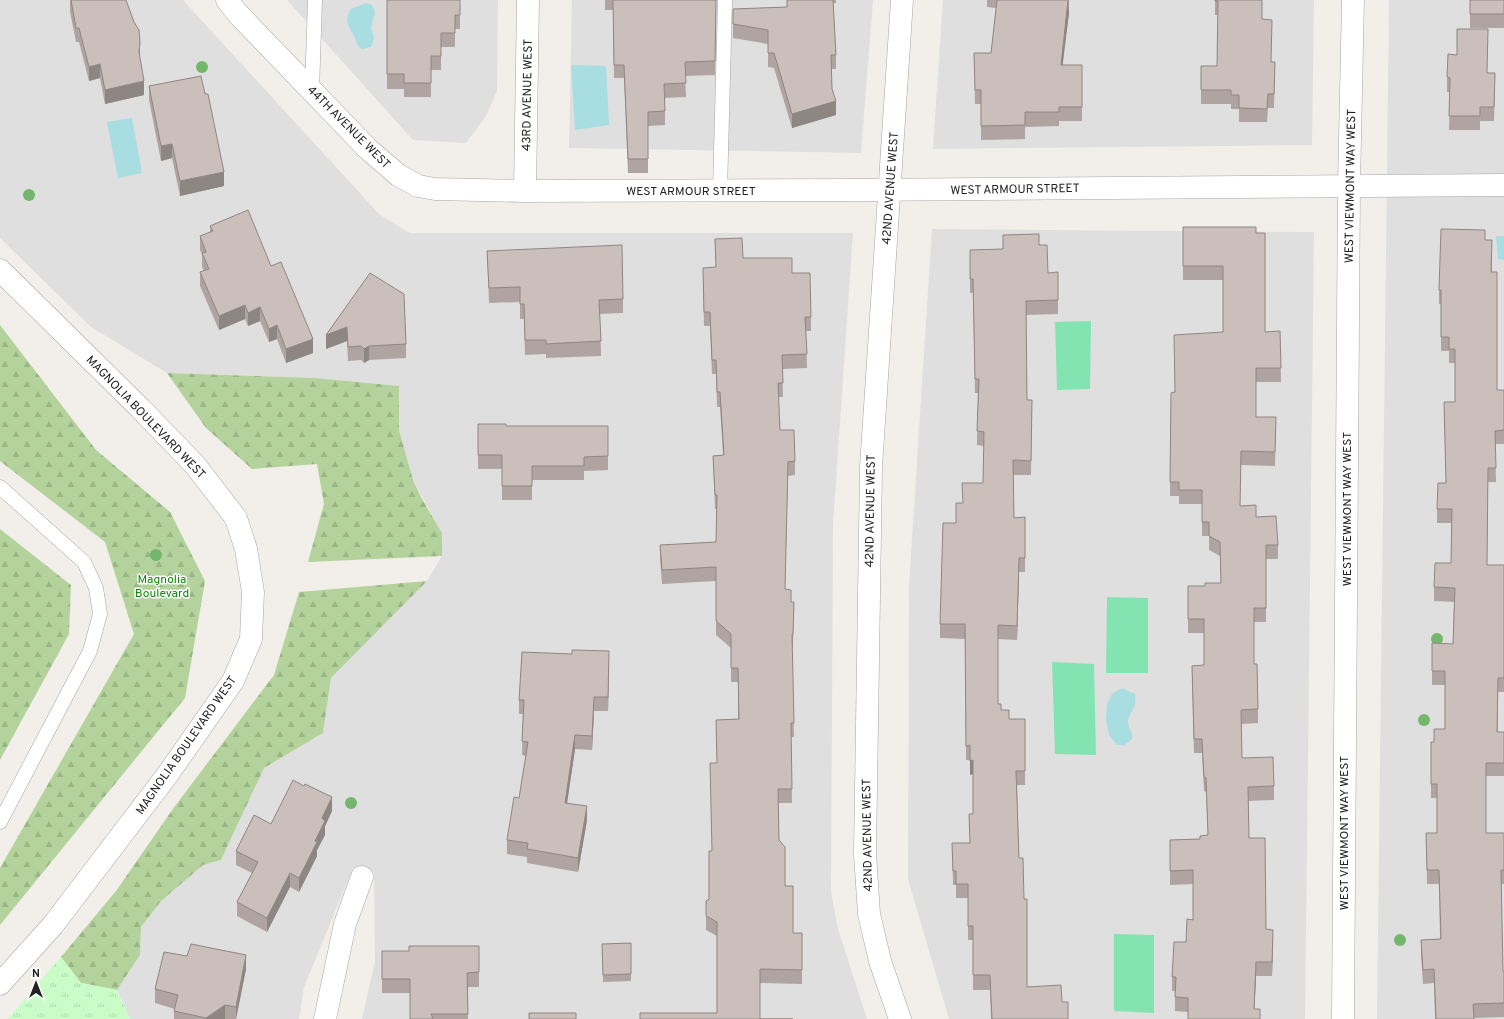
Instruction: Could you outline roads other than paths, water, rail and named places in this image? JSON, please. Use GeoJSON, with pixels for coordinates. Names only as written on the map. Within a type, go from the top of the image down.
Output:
{"type":"FeatureCollection","features":[{"type":"Feature","properties":{"kind":"street","name":"44TH AVENUE WEST"},"geometry":{"type":"LineString","coordinates":[[227,0],[238,14],[368,149],[398,176],[418,186],[435,189],[525,191]]}},
{"type":"Feature","properties":{"kind":"street","name":"43RD AVENUE WEST"},"geometry":{"type":"LineString","coordinates":[[525,191],[528,0]]}},
{"type":"Feature","properties":{"kind":"street","name":"42ND AVENUE WEST"},"geometry":{"type":"LineString","coordinates":[[900,1019],[880,961],[869,914],[865,854],[871,467],[902,0]]}},
{"type":"Feature","properties":{"kind":"street","name":"WEST VIEWMONT WAY WEST"},"geometry":{"type":"LineString","coordinates":[[1343,1019],[1349,185],[1353,0]]}},
{"type":"Feature","properties":{"kind":"street","name":"WEST ARMOUR STREET"},"geometry":{"type":"LineString","coordinates":[[525,191],[889,190],[1349,185],[1504,185]]}},
{"type":"Feature","properties":{"kind":"street","name":"MAGNOLIA BOULEVARD WEST"},"geometry":{"type":"LineString","coordinates":[[0,270],[140,408],[195,465],[236,518],[246,548],[253,592],[251,639],[233,681],[168,774],[53,925],[0,984]]}},
{"type":"Feature","properties":{"kind":"street"},"geometry":{"type":"LineString","coordinates":[[325,1019],[344,924],[362,877]]}},
{"type":"Feature","properties":{"kind":"lane"},"geometry":{"type":"LineString","coordinates":[[312,91],[315,0]]}},
{"type":"Feature","properties":{"kind":"lane"},"geometry":{"type":"LineString","coordinates":[[720,191],[725,0]]}},
{"type":"Feature","properties":{"kind":"lane"},"geometry":{"type":"LineString","coordinates":[[0,487],[84,562],[96,588],[100,614],[90,651],[0,822]]}},
{"type":"Feature","properties":{"kind":"water"},"geometry":{"type":"Polygon","coordinates":[[[366,3],[372,5],[375,12],[371,29],[374,38],[371,47],[362,49],[349,26],[347,19],[351,9],[366,3]]]}},
{"type":"Feature","properties":{"kind":"water"},"geometry":{"type":"Polygon","coordinates":[[[571,65],[606,66],[609,125],[575,130],[571,65]]]}},
{"type":"Feature","properties":{"kind":"water"},"geometry":{"type":"Polygon","coordinates":[[[132,118],[142,173],[118,178],[107,122],[132,118]]]}},
{"type":"Feature","properties":{"kind":"water"},"geometry":{"type":"Polygon","coordinates":[[[1496,236],[1504,236],[1504,260],[1498,259],[1496,236]]]}},
{"type":"Feature","properties":{"kind":"water"},"geometry":{"type":"Polygon","coordinates":[[[1122,688],[1135,694],[1135,703],[1128,720],[1132,739],[1125,745],[1117,745],[1109,735],[1106,720],[1107,704],[1112,694],[1122,688]]]}},
{"type":"Feature","properties":{"kind":"park label","name":"Magnolia Boulevard"},"geometry":{"type":"Point","coordinates":[162,586]}}]}
